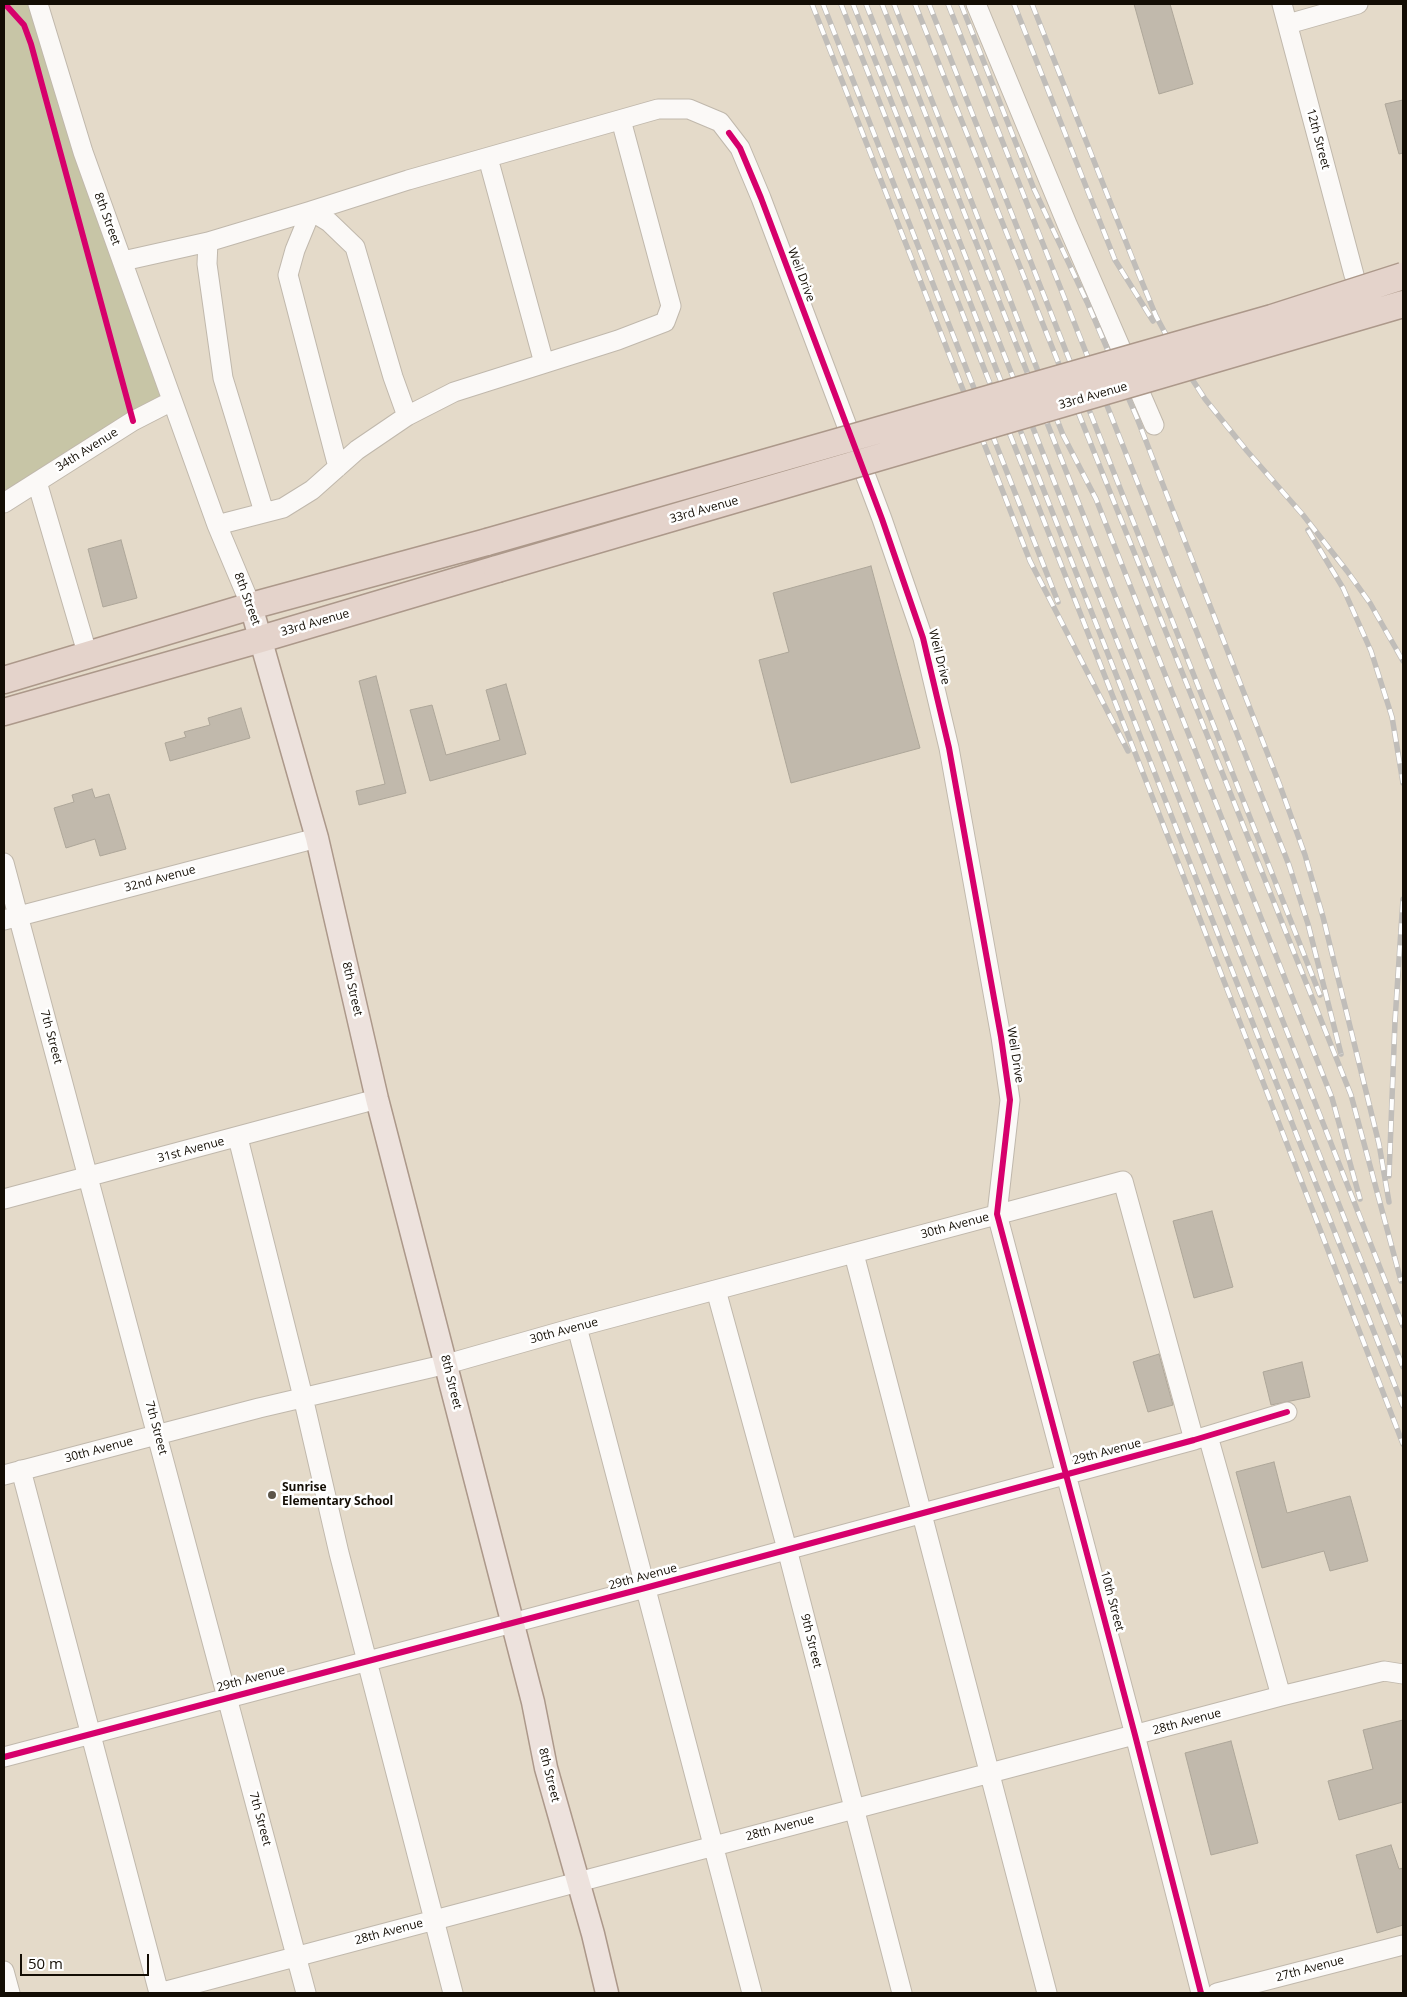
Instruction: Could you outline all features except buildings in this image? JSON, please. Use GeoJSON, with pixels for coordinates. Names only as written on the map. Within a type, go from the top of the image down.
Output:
{"type":"FeatureCollection","features":[{"type":"Feature","properties":{"kind":"highway"},"geometry":{"type":"LineString","coordinates":[[4,680],[252,606],[487,542],[1272,318],[1403,276]]}},
{"type":"Feature","properties":{"kind":"highway","name":"33rd Avenue"},"geometry":{"type":"LineString","coordinates":[[4,712],[261,639],[1403,304]]}},
{"type":"Feature","properties":{"kind":"main road","name":"8th Street"},"geometry":{"type":"LineString","coordinates":[[252,606],[317,838],[377,1099],[533,1702],[546,1768],[607,1993]]}},
{"type":"Feature","properties":{"kind":"street","name":"8th Street"},"geometry":{"type":"LineString","coordinates":[[38,4],[83,152],[218,525],[252,606]]}},
{"type":"Feature","properties":{"kind":"street"},"geometry":{"type":"LineString","coordinates":[[976,4],[1067,224],[1154,425]]}},
{"type":"Feature","properties":{"kind":"street","name":"12th Street"},"geometry":{"type":"LineString","coordinates":[[1282,4],[1354,275]]}},
{"type":"Feature","properties":{"kind":"street"},"geometry":{"type":"LineString","coordinates":[[1288,24],[1358,4]]}},
{"type":"Feature","properties":{"kind":"street","name":"Weil Drive"},"geometry":{"type":"LineString","coordinates":[[123,261],[208,242],[658,108],[689,109],[720,122],[740,148],[760,198],[882,519],[923,638],[949,748],[1001,1037],[1010,1100],[997,1214]]}},
{"type":"Feature","properties":{"kind":"street"},"geometry":{"type":"LineString","coordinates":[[218,525],[283,508],[312,490],[356,450],[407,416],[454,392],[618,340],[665,322],[671,306],[621,120]]}},
{"type":"Feature","properties":{"kind":"street"},"geometry":{"type":"LineString","coordinates":[[488,158],[544,363]]}},
{"type":"Feature","properties":{"kind":"street"},"geometry":{"type":"LineString","coordinates":[[338,467],[288,275],[295,250],[311,211],[328,222],[355,247],[393,377],[407,416]]}},
{"type":"Feature","properties":{"kind":"street"},"geometry":{"type":"LineString","coordinates":[[208,242],[207,264],[223,378],[264,512]]}},
{"type":"Feature","properties":{"kind":"street","name":"34th Avenue"},"geometry":{"type":"LineString","coordinates":[[4,503],[133,420],[172,401]]}},
{"type":"Feature","properties":{"kind":"street"},"geometry":{"type":"LineString","coordinates":[[37,482],[88,656]]}},
{"type":"Feature","properties":{"kind":"street","name":"32nd Avenue"},"geometry":{"type":"LineString","coordinates":[[11,918],[317,838]]}},
{"type":"Feature","properties":{"kind":"street","name":"7th Street"},"geometry":{"type":"LineString","coordinates":[[4,864],[11,918],[88,1177],[306,1993]]}},
{"type":"Feature","properties":{"kind":"street","name":"31st Avenue"},"geometry":{"type":"LineString","coordinates":[[4,1199],[238,1138],[377,1099]]}},
{"type":"Feature","properties":{"kind":"street"},"geometry":{"type":"LineString","coordinates":[[238,1138],[303,1397],[338,1553],[453,1993]]}},
{"type":"Feature","properties":{"kind":"street","name":"30th Avenue"},"geometry":{"type":"LineString","coordinates":[[13,1472],[303,1397],[447,1364],[577,1327],[1123,1181],[1201,1438]]}},
{"type":"Feature","properties":{"kind":"street","name":"10th Street"},"geometry":{"type":"LineString","coordinates":[[997,1214],[1136,1736],[1201,1993]]}},
{"type":"Feature","properties":{"kind":"street"},"geometry":{"type":"LineString","coordinates":[[854,1254],[1047,1993]]}},
{"type":"Feature","properties":{"kind":"street","name":"9th Street"},"geometry":{"type":"LineString","coordinates":[[716,1290],[787,1550],[902,1993]]}},
{"type":"Feature","properties":{"kind":"street"},"geometry":{"type":"LineString","coordinates":[[577,1327],[752,1993]]}},
{"type":"Feature","properties":{"kind":"street","name":"29th Avenue"},"geometry":{"type":"LineString","coordinates":[[4,1757],[787,1550],[1201,1438],[1287,1412]]}},
{"type":"Feature","properties":{"kind":"street"},"geometry":{"type":"LineString","coordinates":[[1201,1438],[1281,1696]]}},
{"type":"Feature","properties":{"kind":"street"},"geometry":{"type":"LineString","coordinates":[[13,1472],[91,1734],[159,1993]]}},
{"type":"Feature","properties":{"kind":"street","name":"28th Avenue"},"geometry":{"type":"LineString","coordinates":[[159,1993],[578,1881],[1136,1736],[1281,1696],[1384,1671],[1403,1674]]}},
{"type":"Feature","properties":{"kind":"street","name":"27th Avenue"},"geometry":{"type":"LineString","coordinates":[[1217,1993],[1403,1945]]}},
{"type":"Feature","properties":{"kind":"street"},"geometry":{"type":"LineString","coordinates":[[4,1971],[10,1993]]}},
{"type":"Feature","properties":{"kind":"shaded area"},"geometry":{"type":"Polygon","coordinates":[[[4,4],[38,4],[172,401],[4,503],[4,4]]]}},
{"type":"Feature","properties":{"kind":"railway"},"geometry":{"type":"LineString","coordinates":[[812,4],[1030,561],[1128,751]]}},
{"type":"Feature","properties":{"kind":"railway"},"geometry":{"type":"LineString","coordinates":[[823,4],[1058,602]]}},
{"type":"Feature","properties":{"kind":"railway"},"geometry":{"type":"LineString","coordinates":[[841,4],[1181,870],[1403,1444]]}},
{"type":"Feature","properties":{"kind":"railway"},"geometry":{"type":"LineString","coordinates":[[853,4],[1403,1406]]}},
{"type":"Feature","properties":{"kind":"railway"},"geometry":{"type":"LineString","coordinates":[[866,4],[1403,1367]]}},
{"type":"Feature","properties":{"kind":"railway"},"geometry":{"type":"LineString","coordinates":[[882,4],[1403,1326]]}},
{"type":"Feature","properties":{"kind":"railway"},"geometry":{"type":"LineString","coordinates":[[894,4],[1063,435],[1096,499],[1332,1098],[1360,1199]]}},
{"type":"Feature","properties":{"kind":"railway"},"geometry":{"type":"LineString","coordinates":[[915,4],[1351,1095],[1401,1281]]}},
{"type":"Feature","properties":{"kind":"railway"},"geometry":{"type":"LineString","coordinates":[[929,4],[1320,995]]}},
{"type":"Feature","properties":{"kind":"railway"},"geometry":{"type":"LineString","coordinates":[[948,4],[1289,865],[1308,924],[1341,1054]]}},
{"type":"Feature","properties":{"kind":"railway"},"geometry":{"type":"LineString","coordinates":[[961,4],[1034,189],[1087,302],[1137,418],[1279,783],[1305,855],[1323,917],[1379,1144],[1389,1202]]}},
{"type":"Feature","properties":{"kind":"railway"},"geometry":{"type":"LineString","coordinates":[[1014,4],[1115,260],[1153,321]]}},
{"type":"Feature","properties":{"kind":"railway"},"geometry":{"type":"LineString","coordinates":[[1032,4],[1156,316],[1179,359],[1205,399],[1303,515],[1347,571],[1370,603],[1403,661]]}},
{"type":"Feature","properties":{"kind":"railway"},"geometry":{"type":"LineString","coordinates":[[1308,530],[1343,588],[1371,651],[1392,717],[1403,783]]}},
{"type":"Feature","properties":{"kind":"railway"},"geometry":{"type":"LineString","coordinates":[[1389,1176],[1395,1021],[1403,899]]}},
{"type":"Feature","properties":{"kind":"cycle path"},"geometry":{"type":"LineString","coordinates":[[5,4],[24,25],[31,44],[133,421]]}},
{"type":"Feature","properties":{"kind":"cycle path"},"geometry":{"type":"LineString","coordinates":[[729,133],[740,148],[761,198],[882,519],[923,638],[949,748],[1001,1037],[1010,1100],[997,1214],[1135,1735],[1201,1993]]}},
{"type":"Feature","properties":{"kind":"cycle path"},"geometry":{"type":"LineString","coordinates":[[4,1757],[645,1588],[1194,1440],[1287,1412]]}},
{"type":"Feature","properties":{"kind":"place","name":"Sunrise Elementary School"},"geometry":{"type":"Point","coordinates":[272,1495]}}]}
